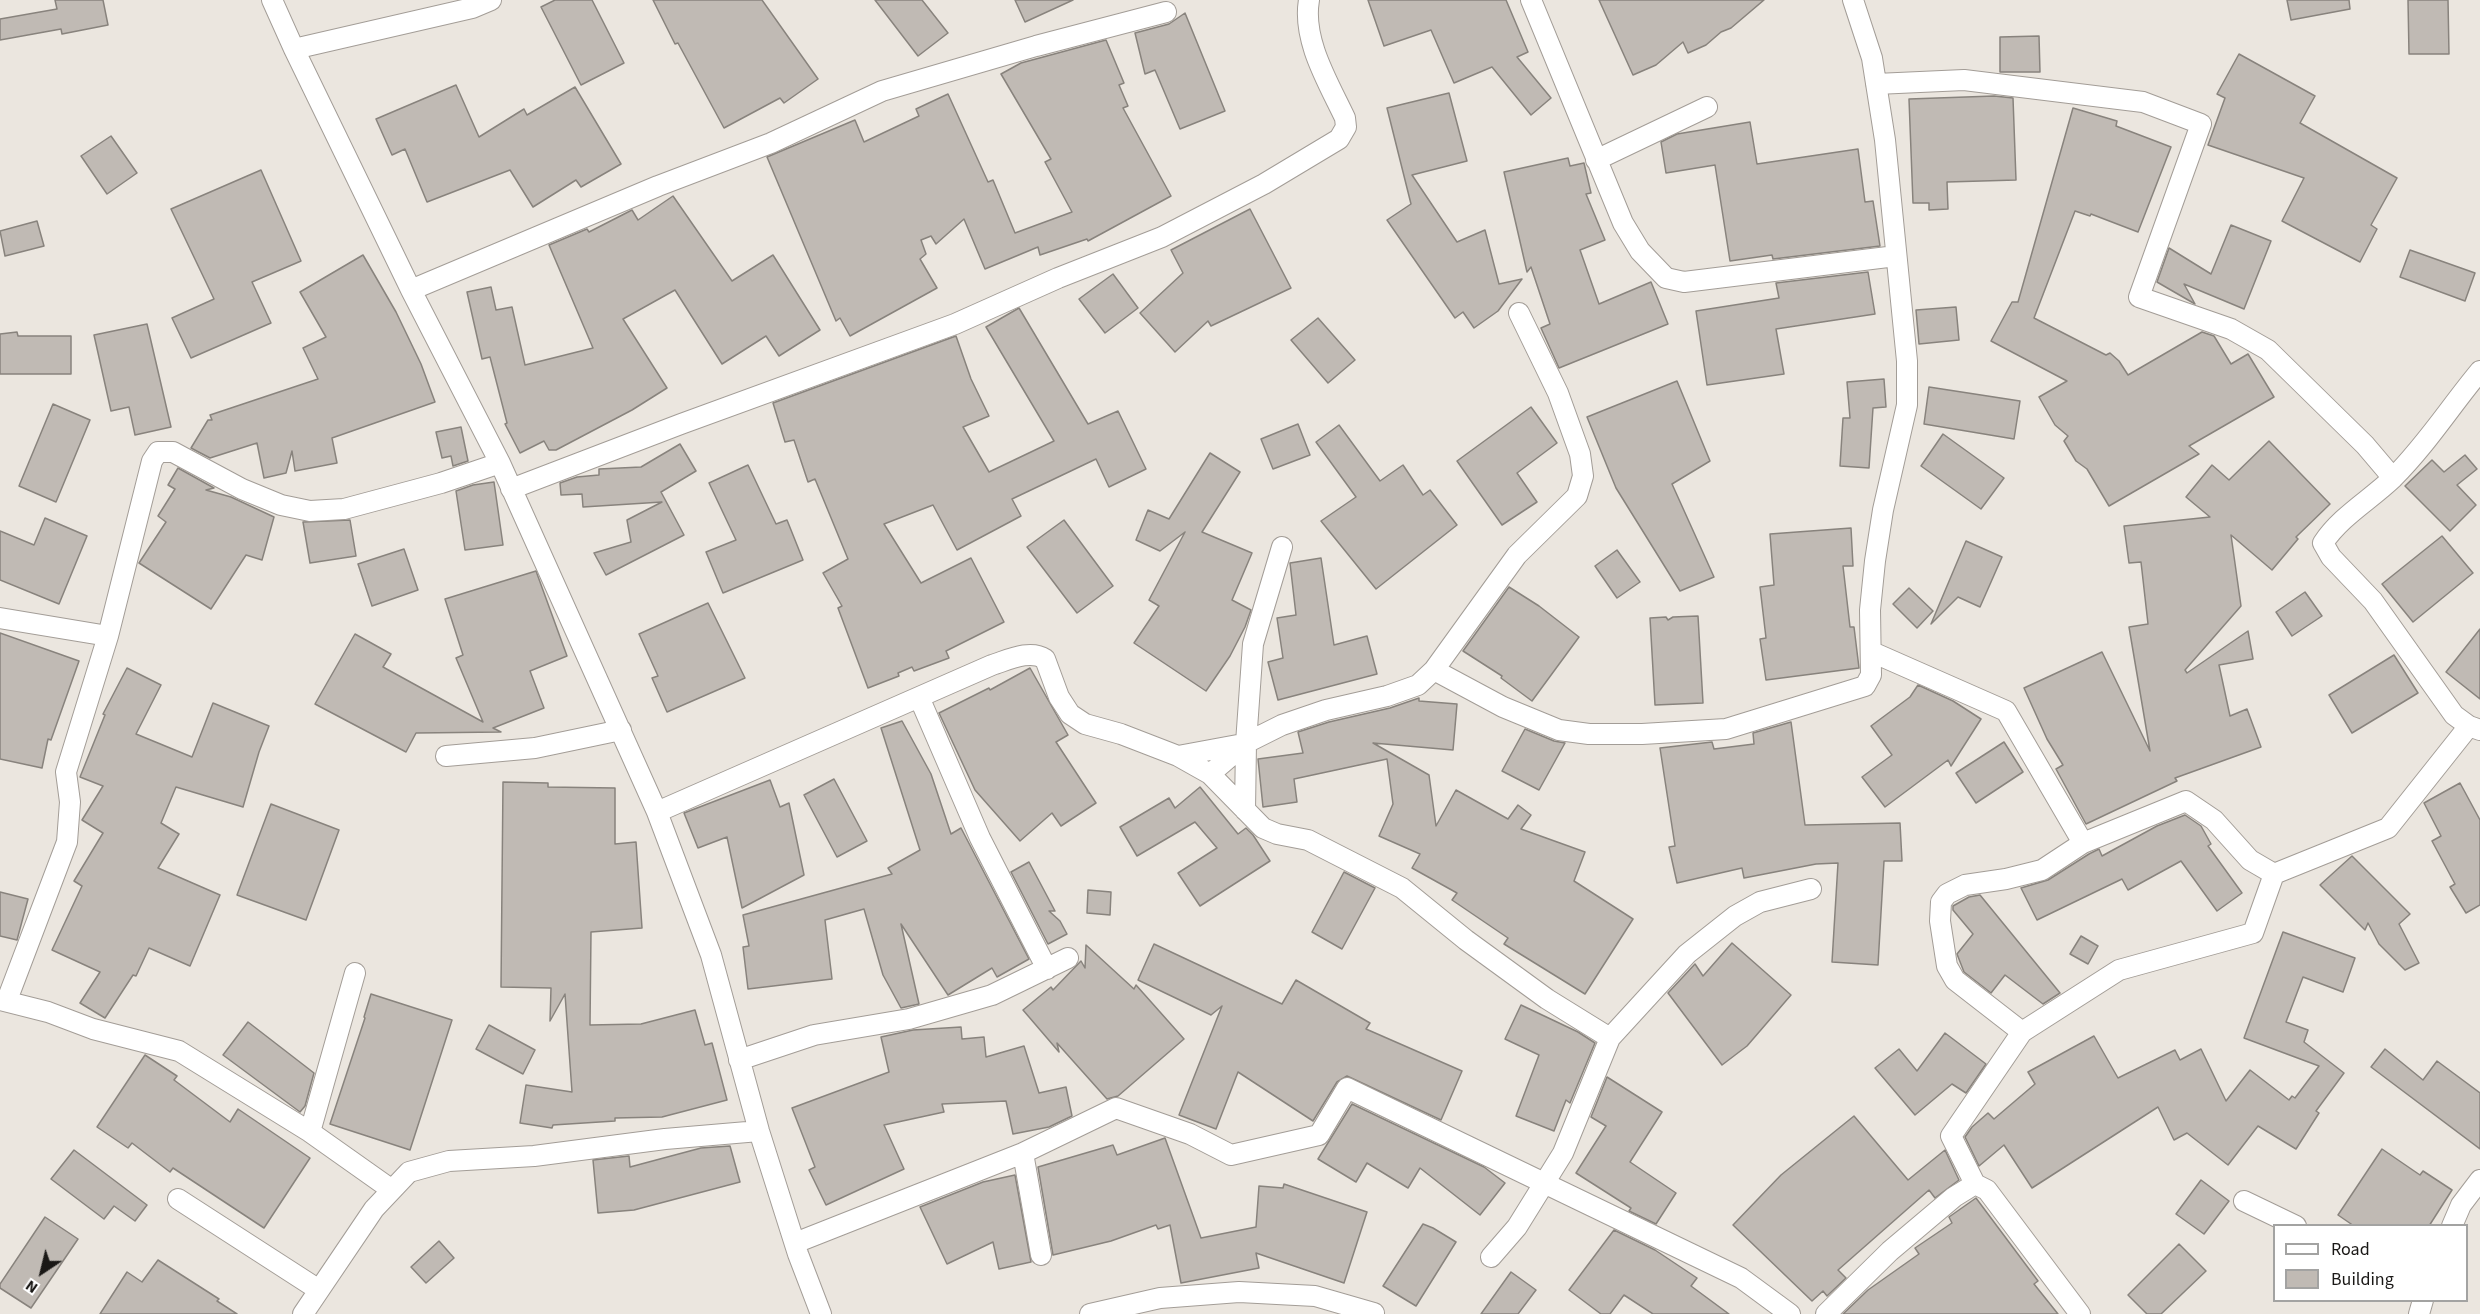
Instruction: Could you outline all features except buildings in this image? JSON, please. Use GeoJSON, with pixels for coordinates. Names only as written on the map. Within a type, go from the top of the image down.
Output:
{"type":"FeatureCollection","features":[{"type":"Feature","properties":{"kind":"street"},"geometry":{"type":"LineString","coordinates":[[272,0],[411,290],[500,463],[657,812],[711,955],[759,1131],[795,1243],[821,1314]]}},
{"type":"Feature","properties":{"kind":"street"},"geometry":{"type":"LineString","coordinates":[[294,49],[472,8],[491,0]]}},
{"type":"Feature","properties":{"kind":"street"},"geometry":{"type":"LineString","coordinates":[[511,489],[955,324],[1058,278],[1162,237],[1264,184],[1339,139],[1346,127],[1345,118],[1319,64],[1306,16],[1309,0]]}},
{"type":"Feature","properties":{"kind":"street"},"geometry":{"type":"LineString","coordinates":[[1531,0],[1623,223],[1640,251],[1666,278],[1683,282],[1896,256]]}},
{"type":"Feature","properties":{"kind":"street"},"geometry":{"type":"LineString","coordinates":[[1434,670],[1503,707],[1559,730],[1589,734],[1642,734],[1726,729],[1865,686],[1871,675],[1870,610],[1875,561],[1883,510],[1907,405],[1907,360],[1904,305],[1896,256],[1885,140],[1872,58],[1852,0]]}},
{"type":"Feature","properties":{"kind":"street"},"geometry":{"type":"LineString","coordinates":[[411,290],[658,186],[771,143],[882,91],[1036,46],[1166,12]]}},
{"type":"Feature","properties":{"kind":"street"},"geometry":{"type":"LineString","coordinates":[[1876,84],[1964,80],[2143,102],[2201,124],[2139,297],[2231,329],[2268,350],[2365,445],[2393,478]]}},
{"type":"Feature","properties":{"kind":"street"},"geometry":{"type":"LineString","coordinates":[[1596,160],[1707,107]]}},
{"type":"Feature","properties":{"kind":"street"},"geometry":{"type":"LineString","coordinates":[[1210,774],[1246,743],[1282,725],[1326,710],[1387,696],[1418,685],[1434,670],[1517,555],[1577,496],[1583,476],[1580,454],[1558,393],[1519,313]]}},
{"type":"Feature","properties":{"kind":"street"},"geometry":{"type":"LineString","coordinates":[[2080,1314],[1987,1190],[1974,1184],[1951,1136],[2022,1032],[2119,970],[2253,933],[2274,874],[2388,828],[2474,728],[2454,715],[2373,601],[2331,557],[2323,543],[2332,529],[2393,478],[2437,429],[2480,371]]}},
{"type":"Feature","properties":{"kind":"street"},"geometry":{"type":"LineString","coordinates":[[392,1190],[310,1132],[179,1052],[93,1029],[3,1000],[67,842],[70,802],[66,772],[108,636],[152,461],[158,452],[173,453],[242,489],[281,505],[310,511],[344,508],[441,483],[500,463]]}},
{"type":"Feature","properties":{"kind":"street"},"geometry":{"type":"LineString","coordinates":[[1245,810],[1246,743],[1253,644],[1282,547]]}},
{"type":"Feature","properties":{"kind":"street"},"geometry":{"type":"LineString","coordinates":[[0,618],[108,636]]}},
{"type":"Feature","properties":{"kind":"street"},"geometry":{"type":"LineString","coordinates":[[1872,652],[2006,711],[2083,843]]}},
{"type":"Feature","properties":{"kind":"street"},"geometry":{"type":"LineString","coordinates":[[657,812],[992,665],[1031,654],[1041,656],[1045,659],[1059,697],[1070,714],[1085,724],[1121,734],[1178,756],[1210,774],[1263,828],[1277,834],[1308,840],[1402,888],[1466,940],[1547,999],[1610,1038]]}},
{"type":"Feature","properties":{"kind":"street"},"geometry":{"type":"LineString","coordinates":[[919,697],[980,838],[1047,969]]}},
{"type":"Feature","properties":{"kind":"street"},"geometry":{"type":"LineString","coordinates":[[446,756],[535,748],[621,730]]}},
{"type":"Feature","properties":{"kind":"street"},"geometry":{"type":"LineString","coordinates":[[1178,756],[1246,743]]}},
{"type":"Feature","properties":{"kind":"street"},"geometry":{"type":"LineString","coordinates":[[2022,1032],[1955,980],[1947,966],[1940,921],[1941,902],[1947,894],[1965,885],[2006,879],[2042,870],[2083,843],[2186,801],[2214,820],[2250,860],[2274,874]]}},
{"type":"Feature","properties":{"kind":"street"},"geometry":{"type":"LineString","coordinates":[[1491,1257],[1517,1227],[1563,1153],[1610,1038],[1687,954],[1735,916],[1760,902],[1811,889]]}},
{"type":"Feature","properties":{"kind":"street"},"geometry":{"type":"LineString","coordinates":[[739,1060],[814,1035],[909,1019],[992,996],[1068,958]]}},
{"type":"Feature","properties":{"kind":"street"},"geometry":{"type":"LineString","coordinates":[[310,1132],[355,973]]}},
{"type":"Feature","properties":{"kind":"street"},"geometry":{"type":"LineString","coordinates":[[795,1243],[1023,1153],[1116,1108],[1190,1134],[1231,1155],[1319,1135],[1347,1088],[1742,1278],[1790,1314]]}},
{"type":"Feature","properties":{"kind":"street"},"geometry":{"type":"LineString","coordinates":[[303,1314],[374,1209],[409,1172],[449,1161],[534,1156],[664,1139],[759,1131]]}},
{"type":"Feature","properties":{"kind":"street"},"geometry":{"type":"LineString","coordinates":[[1023,1153],[1041,1255]]}},
{"type":"Feature","properties":{"kind":"street"},"geometry":{"type":"LineString","coordinates":[[2453,1224],[2461,1205],[2480,1180]]}},
{"type":"Feature","properties":{"kind":"street"},"geometry":{"type":"LineString","coordinates":[[1826,1314],[1890,1251],[1954,1197],[1974,1184]]}},
{"type":"Feature","properties":{"kind":"street"},"geometry":{"type":"LineString","coordinates":[[177,1199],[319,1290]]}},
{"type":"Feature","properties":{"kind":"street"},"geometry":{"type":"LineString","coordinates":[[2244,1201],[2292,1224]]}},
{"type":"Feature","properties":{"kind":"street"},"geometry":{"type":"LineString","coordinates":[[1090,1314],[1160,1298],[1239,1292],[1315,1296],[1374,1313]]}}]}
